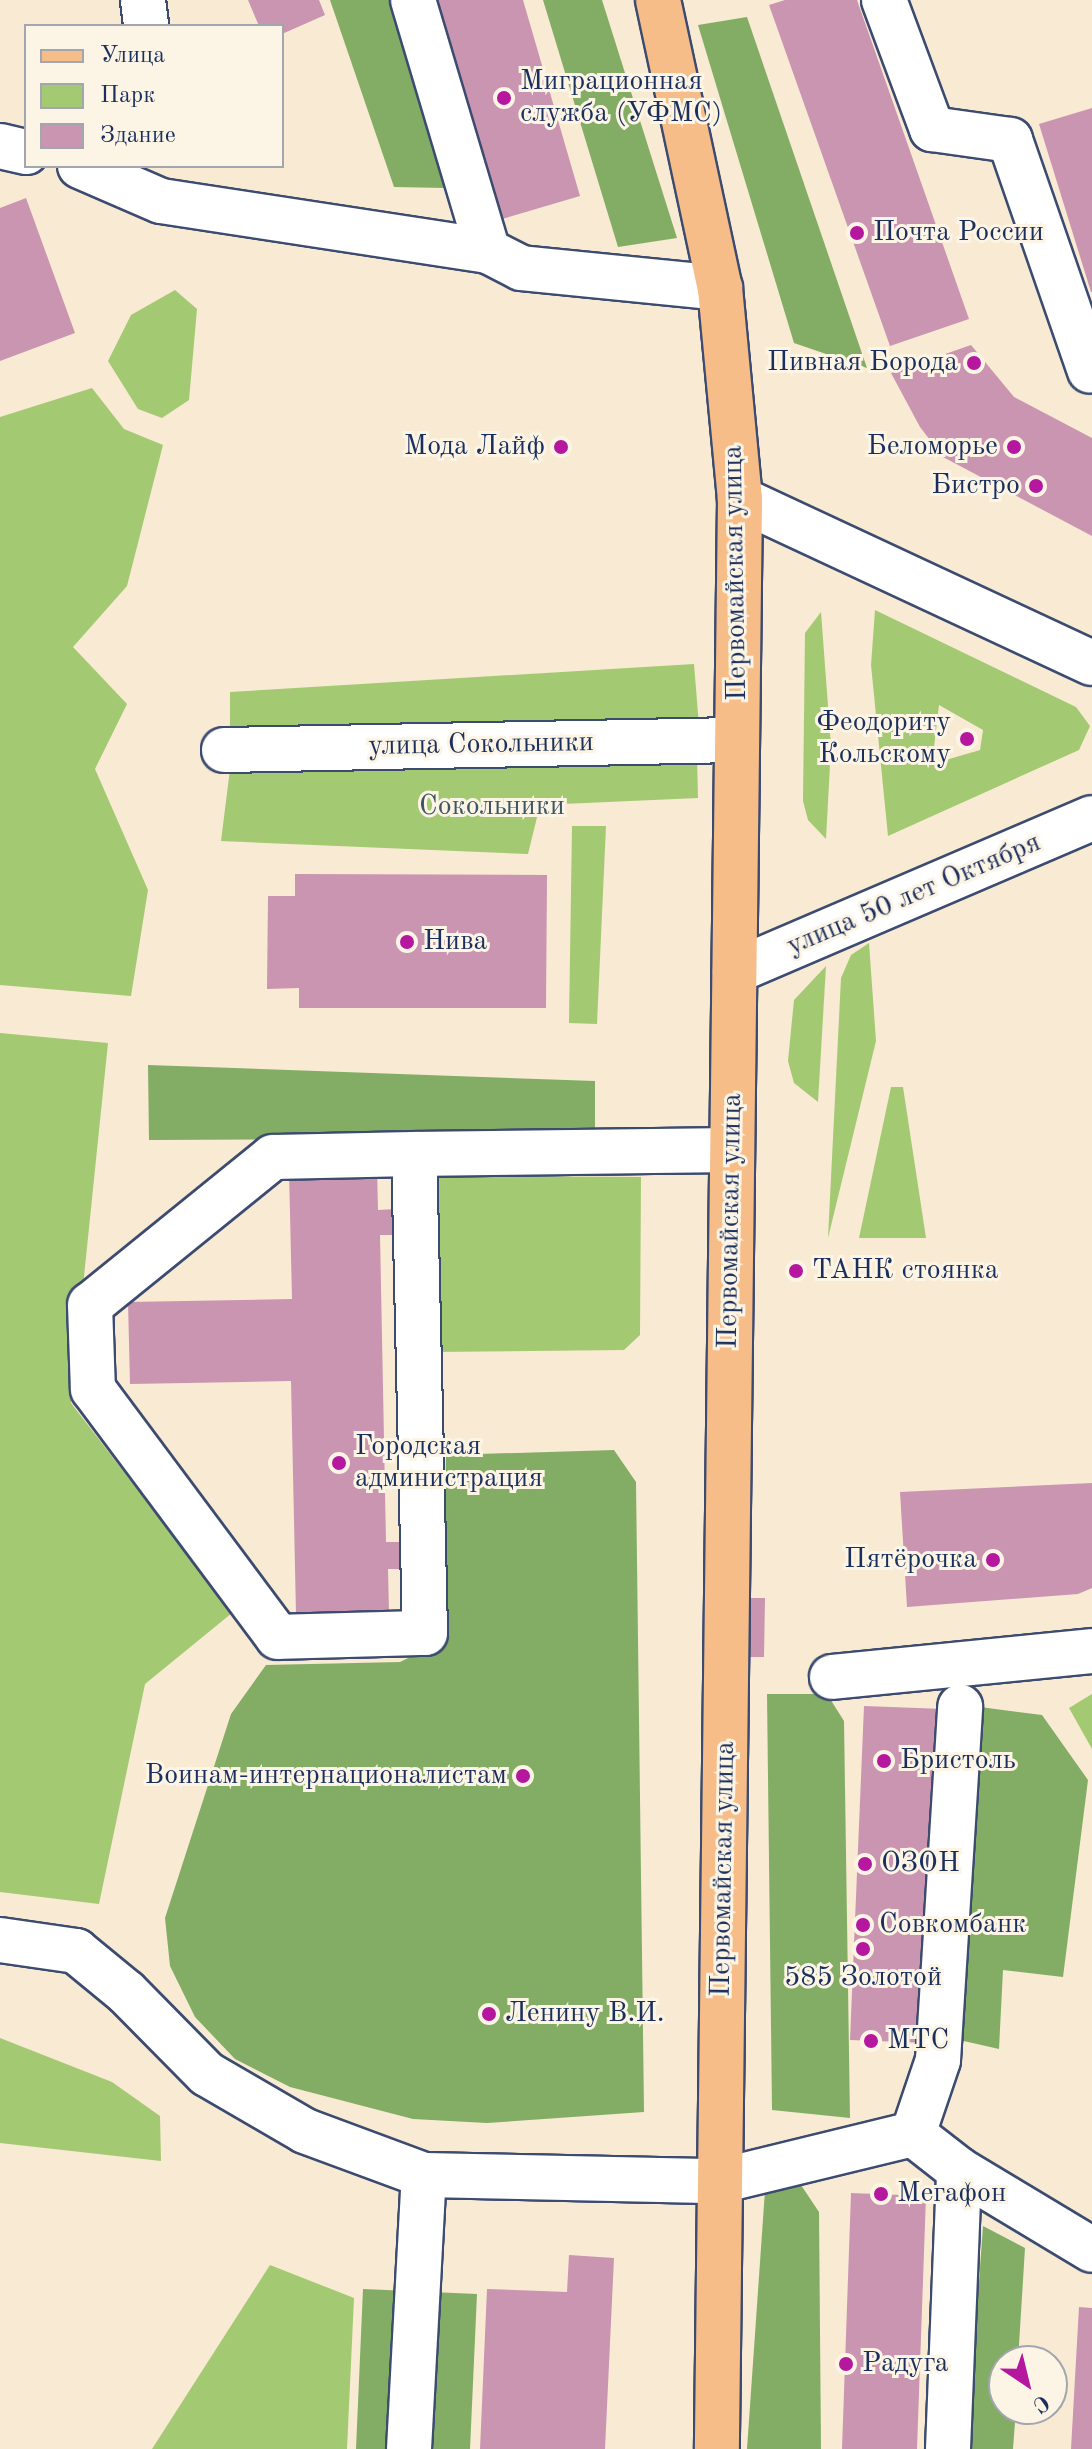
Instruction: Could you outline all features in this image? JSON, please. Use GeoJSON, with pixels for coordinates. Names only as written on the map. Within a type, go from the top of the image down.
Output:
{"type":"FeatureCollection","features":[{"type":"Feature","properties":{"kind":"main road","name":"Первомайская улица"},"geometry":{"type":"LineString","coordinates":[[663,1],[720,288],[740,499],[717,2449]]}},
{"type":"Feature","properties":{"kind":"street"},"geometry":{"type":"LineString","coordinates":[[143,0],[146,24]]}},
{"type":"Feature","properties":{"kind":"street"},"geometry":{"type":"LineString","coordinates":[[413,0],[488,251]]}},
{"type":"Feature","properties":{"kind":"street"},"geometry":{"type":"LineString","coordinates":[[884,0],[932,129],[1010,140],[1090,371]]}},
{"type":"Feature","properties":{"kind":"street"},"geometry":{"type":"LineString","coordinates":[[0,146],[24,152]]}},
{"type":"Feature","properties":{"kind":"street"},"geometry":{"type":"LineString","coordinates":[[89,168],[488,251],[521,268],[720,288]]}},
{"type":"Feature","properties":{"kind":"street"},"geometry":{"type":"LineString","coordinates":[[740,499],[1092,663]]}},
{"type":"Feature","properties":{"kind":"street","name":"улица Сокольники"},"geometry":{"type":"LineString","coordinates":[[224,750],[737,740]]}},
{"type":"Feature","properties":{"kind":"street","name":"улица 50 лет Октября"},"geometry":{"type":"LineString","coordinates":[[735,971],[1092,818]]}},
{"type":"Feature","properties":{"kind":"street"},"geometry":{"type":"LineString","coordinates":[[414,1154],[425,1633],[278,1637],[93,1389],[90,1305],[273,1157],[414,1154],[732,1150]]}},
{"type":"Feature","properties":{"kind":"street"},"geometry":{"type":"LineString","coordinates":[[832,1677],[1092,1651]]}},
{"type":"Feature","properties":{"kind":"street"},"geometry":{"type":"LineString","coordinates":[[913,2134],[938,2060],[960,1707]]}},
{"type":"Feature","properties":{"kind":"street"},"geometry":{"type":"LineString","coordinates":[[0,1940],[76,1951],[126,1992],[207,2074],[305,2131],[424,2175],[720,2181],[913,2134]]}},
{"type":"Feature","properties":{"kind":"street"},"geometry":{"type":"LineString","coordinates":[[913,2134],[959,2170],[1092,2250]]}},
{"type":"Feature","properties":{"kind":"street"},"geometry":{"type":"LineString","coordinates":[[948,2449],[959,2170]]}},
{"type":"Feature","properties":{"kind":"street"},"geometry":{"type":"LineString","coordinates":[[409,2449],[424,2175]]}},
{"type":"Feature","properties":{"kind":"green space"},"geometry":{"type":"Polygon","coordinates":[[[330,0],[389,0],[445,188],[394,187],[330,0]]]}},
{"type":"Feature","properties":{"kind":"green space"},"geometry":{"type":"Polygon","coordinates":[[[543,0],[602,0],[677,238],[618,247],[543,0]]]}},
{"type":"Feature","properties":{"kind":"green space"},"geometry":{"type":"Polygon","coordinates":[[[747,17],[867,368],[794,343],[698,25],[747,17]]]}},
{"type":"Feature","properties":{"kind":"green space"},"geometry":{"type":"Polygon","coordinates":[[[175,290],[197,309],[189,400],[162,418],[138,409],[108,361],[131,315],[175,290]]]}},
{"type":"Feature","properties":{"kind":"green space"},"geometry":{"type":"Polygon","coordinates":[[[92,388],[124,429],[163,445],[127,586],[73,647],[127,704],[95,769],[148,890],[131,996],[0,985],[0,417],[92,388]]]}},
{"type":"Feature","properties":{"kind":"green space"},"geometry":{"type":"Polygon","coordinates":[[[875,610],[1076,707],[1090,726],[1079,750],[888,836],[871,665],[875,610]],[[939,705],[932,764],[980,750],[983,730],[939,705]]]}},
{"type":"Feature","properties":{"kind":"green space"},"geometry":{"type":"Polygon","coordinates":[[[821,612],[831,746],[826,839],[808,820],[803,801],[805,633],[821,612]]]}},
{"type":"Feature","properties":{"kind":"green space","name":"Сокольники"},"geometry":{"type":"Polygon","coordinates":[[[694,664],[699,726],[230,736],[230,692],[694,664]]]}},
{"type":"Feature","properties":{"kind":"green space","name":"Сокольники"},"geometry":{"type":"Polygon","coordinates":[[[697,754],[698,798],[540,805],[528,854],[221,841],[230,769],[697,754]]]}},
{"type":"Feature","properties":{"kind":"green space"},"geometry":{"type":"Polygon","coordinates":[[[572,826],[606,826],[597,1024],[569,1023],[572,826]]]}},
{"type":"Feature","properties":{"kind":"green space"},"geometry":{"type":"Polygon","coordinates":[[[869,943],[876,1041],[828,1238],[841,978],[851,955],[869,943]]]}},
{"type":"Feature","properties":{"kind":"green space"},"geometry":{"type":"Polygon","coordinates":[[[826,966],[818,1102],[794,1083],[788,1061],[794,1000],[826,966]]]}},
{"type":"Feature","properties":{"kind":"green space"},"geometry":{"type":"Polygon","coordinates":[[[0,1033],[108,1043],[71,1403],[232,1613],[145,1684],[99,1904],[0,1892],[0,1033]]]}},
{"type":"Feature","properties":{"kind":"green space"},"geometry":{"type":"Polygon","coordinates":[[[148,1065],[595,1081],[595,1138],[149,1140],[148,1065]]]}},
{"type":"Feature","properties":{"kind":"green space"},"geometry":{"type":"Polygon","coordinates":[[[891,1087],[903,1087],[926,1238],[859,1238],[891,1087]]]}},
{"type":"Feature","properties":{"kind":"green space"},"geometry":{"type":"Polygon","coordinates":[[[437,1176],[641,1177],[640,1335],[624,1350],[434,1352],[437,1176]]]}},
{"type":"Feature","properties":{"kind":"green space"},"geometry":{"type":"Polygon","coordinates":[[[614,1450],[636,1482],[644,2112],[487,2123],[413,2119],[290,2087],[235,2059],[195,2017],[170,1966],[165,1918],[231,1714],[266,1665],[400,1662],[435,1645],[443,1609],[446,1455],[614,1450]]]}},
{"type":"Feature","properties":{"kind":"green space"},"geometry":{"type":"Polygon","coordinates":[[[767,1694],[827,1694],[844,1721],[850,2118],[772,2110],[767,1694]]]}},
{"type":"Feature","properties":{"kind":"green space"},"geometry":{"type":"Polygon","coordinates":[[[1092,1694],[1092,1749],[1069,1708],[1092,1694]]]}},
{"type":"Feature","properties":{"kind":"green space"},"geometry":{"type":"Polygon","coordinates":[[[980,1707],[1042,1715],[1088,1780],[1063,1977],[1003,1970],[999,2049],[946,2037],[980,1707]]]}},
{"type":"Feature","properties":{"kind":"green space"},"geometry":{"type":"Polygon","coordinates":[[[0,2038],[112,2082],[160,2116],[161,2161],[0,2143],[0,2038]]]}},
{"type":"Feature","properties":{"kind":"green space"},"geometry":{"type":"Polygon","coordinates":[[[766,2176],[795,2176],[819,2212],[821,2449],[747,2449],[766,2176]]]}},
{"type":"Feature","properties":{"kind":"green space"},"geometry":{"type":"Polygon","coordinates":[[[983,2226],[1025,2248],[1019,2345],[988,2345],[988,2425],[1015,2425],[1013,2449],[967,2449],[983,2226]]]}},
{"type":"Feature","properties":{"kind":"green space"},"geometry":{"type":"Polygon","coordinates":[[[270,2265],[354,2298],[347,2449],[152,2449],[270,2265]]]}},
{"type":"Feature","properties":{"kind":"green space"},"geometry":{"type":"Polygon","coordinates":[[[363,2289],[477,2294],[470,2449],[356,2449],[363,2289]]]}},
{"type":"Feature","properties":{"kind":"building"},"geometry":{"type":"Polygon","coordinates":[[[248,0],[319,0],[325,15],[284,33],[284,24],[258,24],[248,0]]]}},
{"type":"Feature","properties":{"kind":"building","name":"Миграционная служба (УФМС)"},"geometry":{"type":"Polygon","coordinates":[[[427,0],[523,0],[580,196],[492,222],[427,0]]]}},
{"type":"Feature","properties":{"kind":"building"},"geometry":{"type":"Polygon","coordinates":[[[785,0],[857,0],[969,319],[890,346],[769,5],[785,0]]]}},
{"type":"Feature","properties":{"kind":"building"},"geometry":{"type":"Polygon","coordinates":[[[1092,108],[1092,292],[1091,292],[1039,124],[1092,108]]]}},
{"type":"Feature","properties":{"kind":"building"},"geometry":{"type":"Polygon","coordinates":[[[26,198],[75,333],[0,361],[0,208],[26,198]]]}},
{"type":"Feature","properties":{"kind":"building","name":"Беломорье"},"geometry":{"type":"Polygon","coordinates":[[[971,345],[1014,397],[1092,438],[1092,536],[943,457],[920,427],[891,373],[971,345]]]}},
{"type":"Feature","properties":{"kind":"building","name":"Нива"},"geometry":{"type":"Polygon","coordinates":[[[295,874],[547,875],[546,1008],[299,1008],[299,988],[267,989],[268,896],[295,896],[295,874]]]}},
{"type":"Feature","properties":{"kind":"building","name":"Городская администрация"},"geometry":{"type":"Polygon","coordinates":[[[377,1169],[378,1210],[396,1209],[396,1235],[380,1235],[386,1542],[402,1542],[403,1569],[388,1569],[389,1612],[296,1614],[291,1381],[130,1384],[128,1302],[292,1299],[289,1171],[377,1169]]]}},
{"type":"Feature","properties":{"kind":"building"},"geometry":{"type":"Polygon","coordinates":[[[1092,1483],[1092,1588],[1078,1594],[907,1607],[900,1492],[1092,1483]]]}},
{"type":"Feature","properties":{"kind":"building"},"geometry":{"type":"Polygon","coordinates":[[[737,1598],[765,1598],[764,1657],[736,1657],[737,1598]]]}},
{"type":"Feature","properties":{"kind":"building"},"geometry":{"type":"Polygon","coordinates":[[[864,1706],[944,1709],[930,2043],[850,2040],[864,1706]]]}},
{"type":"Feature","properties":{"kind":"building"},"geometry":{"type":"Polygon","coordinates":[[[851,2193],[926,2196],[917,2449],[842,2449],[851,2193]]]}},
{"type":"Feature","properties":{"kind":"building"},"geometry":{"type":"Polygon","coordinates":[[[569,2255],[614,2258],[605,2449],[480,2449],[487,2289],[567,2292],[569,2255]]]}},
{"type":"Feature","properties":{"kind":"building"},"geometry":{"type":"Polygon","coordinates":[[[1079,2307],[1092,2308],[1092,2449],[1071,2449],[1079,2307]]]}},
{"type":"Feature","properties":{"kind":"place","name":"Миграционная служба (УФМС)"},"geometry":{"type":"Point","coordinates":[504,98]}},
{"type":"Feature","properties":{"kind":"place","name":"Почта России"},"geometry":{"type":"Point","coordinates":[857,233]}},
{"type":"Feature","properties":{"kind":"place","name":"Пивная Борода"},"geometry":{"type":"Point","coordinates":[974,363]}},
{"type":"Feature","properties":{"kind":"place","name":"Мода Лайф"},"geometry":{"type":"Point","coordinates":[561,447]}},
{"type":"Feature","properties":{"kind":"place","name":"Беломорье"},"geometry":{"type":"Point","coordinates":[1014,447]}},
{"type":"Feature","properties":{"kind":"place","name":"Бистро"},"geometry":{"type":"Point","coordinates":[1036,486]}},
{"type":"Feature","properties":{"kind":"place","name":"Феодориту Кольскому"},"geometry":{"type":"Point","coordinates":[967,739]}},
{"type":"Feature","properties":{"kind":"place","name":"Нива"},"geometry":{"type":"Point","coordinates":[407,942]}},
{"type":"Feature","properties":{"kind":"place","name":"ТАНК стоянка"},"geometry":{"type":"Point","coordinates":[796,1271]}},
{"type":"Feature","properties":{"kind":"place","name":"Городская администрация"},"geometry":{"type":"Point","coordinates":[339,1463]}},
{"type":"Feature","properties":{"kind":"place","name":"Пятёрочка"},"geometry":{"type":"Point","coordinates":[993,1560]}},
{"type":"Feature","properties":{"kind":"place","name":"Бристоль"},"geometry":{"type":"Point","coordinates":[884,1761]}},
{"type":"Feature","properties":{"kind":"place","name":"Воинам-интернационалистам"},"geometry":{"type":"Point","coordinates":[523,1776]}},
{"type":"Feature","properties":{"kind":"place","name":"ОЗОН"},"geometry":{"type":"Point","coordinates":[865,1864]}},
{"type":"Feature","properties":{"kind":"place","name":"Совкомбанк"},"geometry":{"type":"Point","coordinates":[863,1925]}},
{"type":"Feature","properties":{"kind":"place","name":"585 Золотой"},"geometry":{"type":"Point","coordinates":[863,1949]}},
{"type":"Feature","properties":{"kind":"place","name":"Ленину В.И."},"geometry":{"type":"Point","coordinates":[489,2014]}},
{"type":"Feature","properties":{"kind":"place","name":"МТС"},"geometry":{"type":"Point","coordinates":[871,2041]}},
{"type":"Feature","properties":{"kind":"place","name":"Мегафон"},"geometry":{"type":"Point","coordinates":[881,2194]}},
{"type":"Feature","properties":{"kind":"place","name":"Радуга"},"geometry":{"type":"Point","coordinates":[846,2364]}}]}
